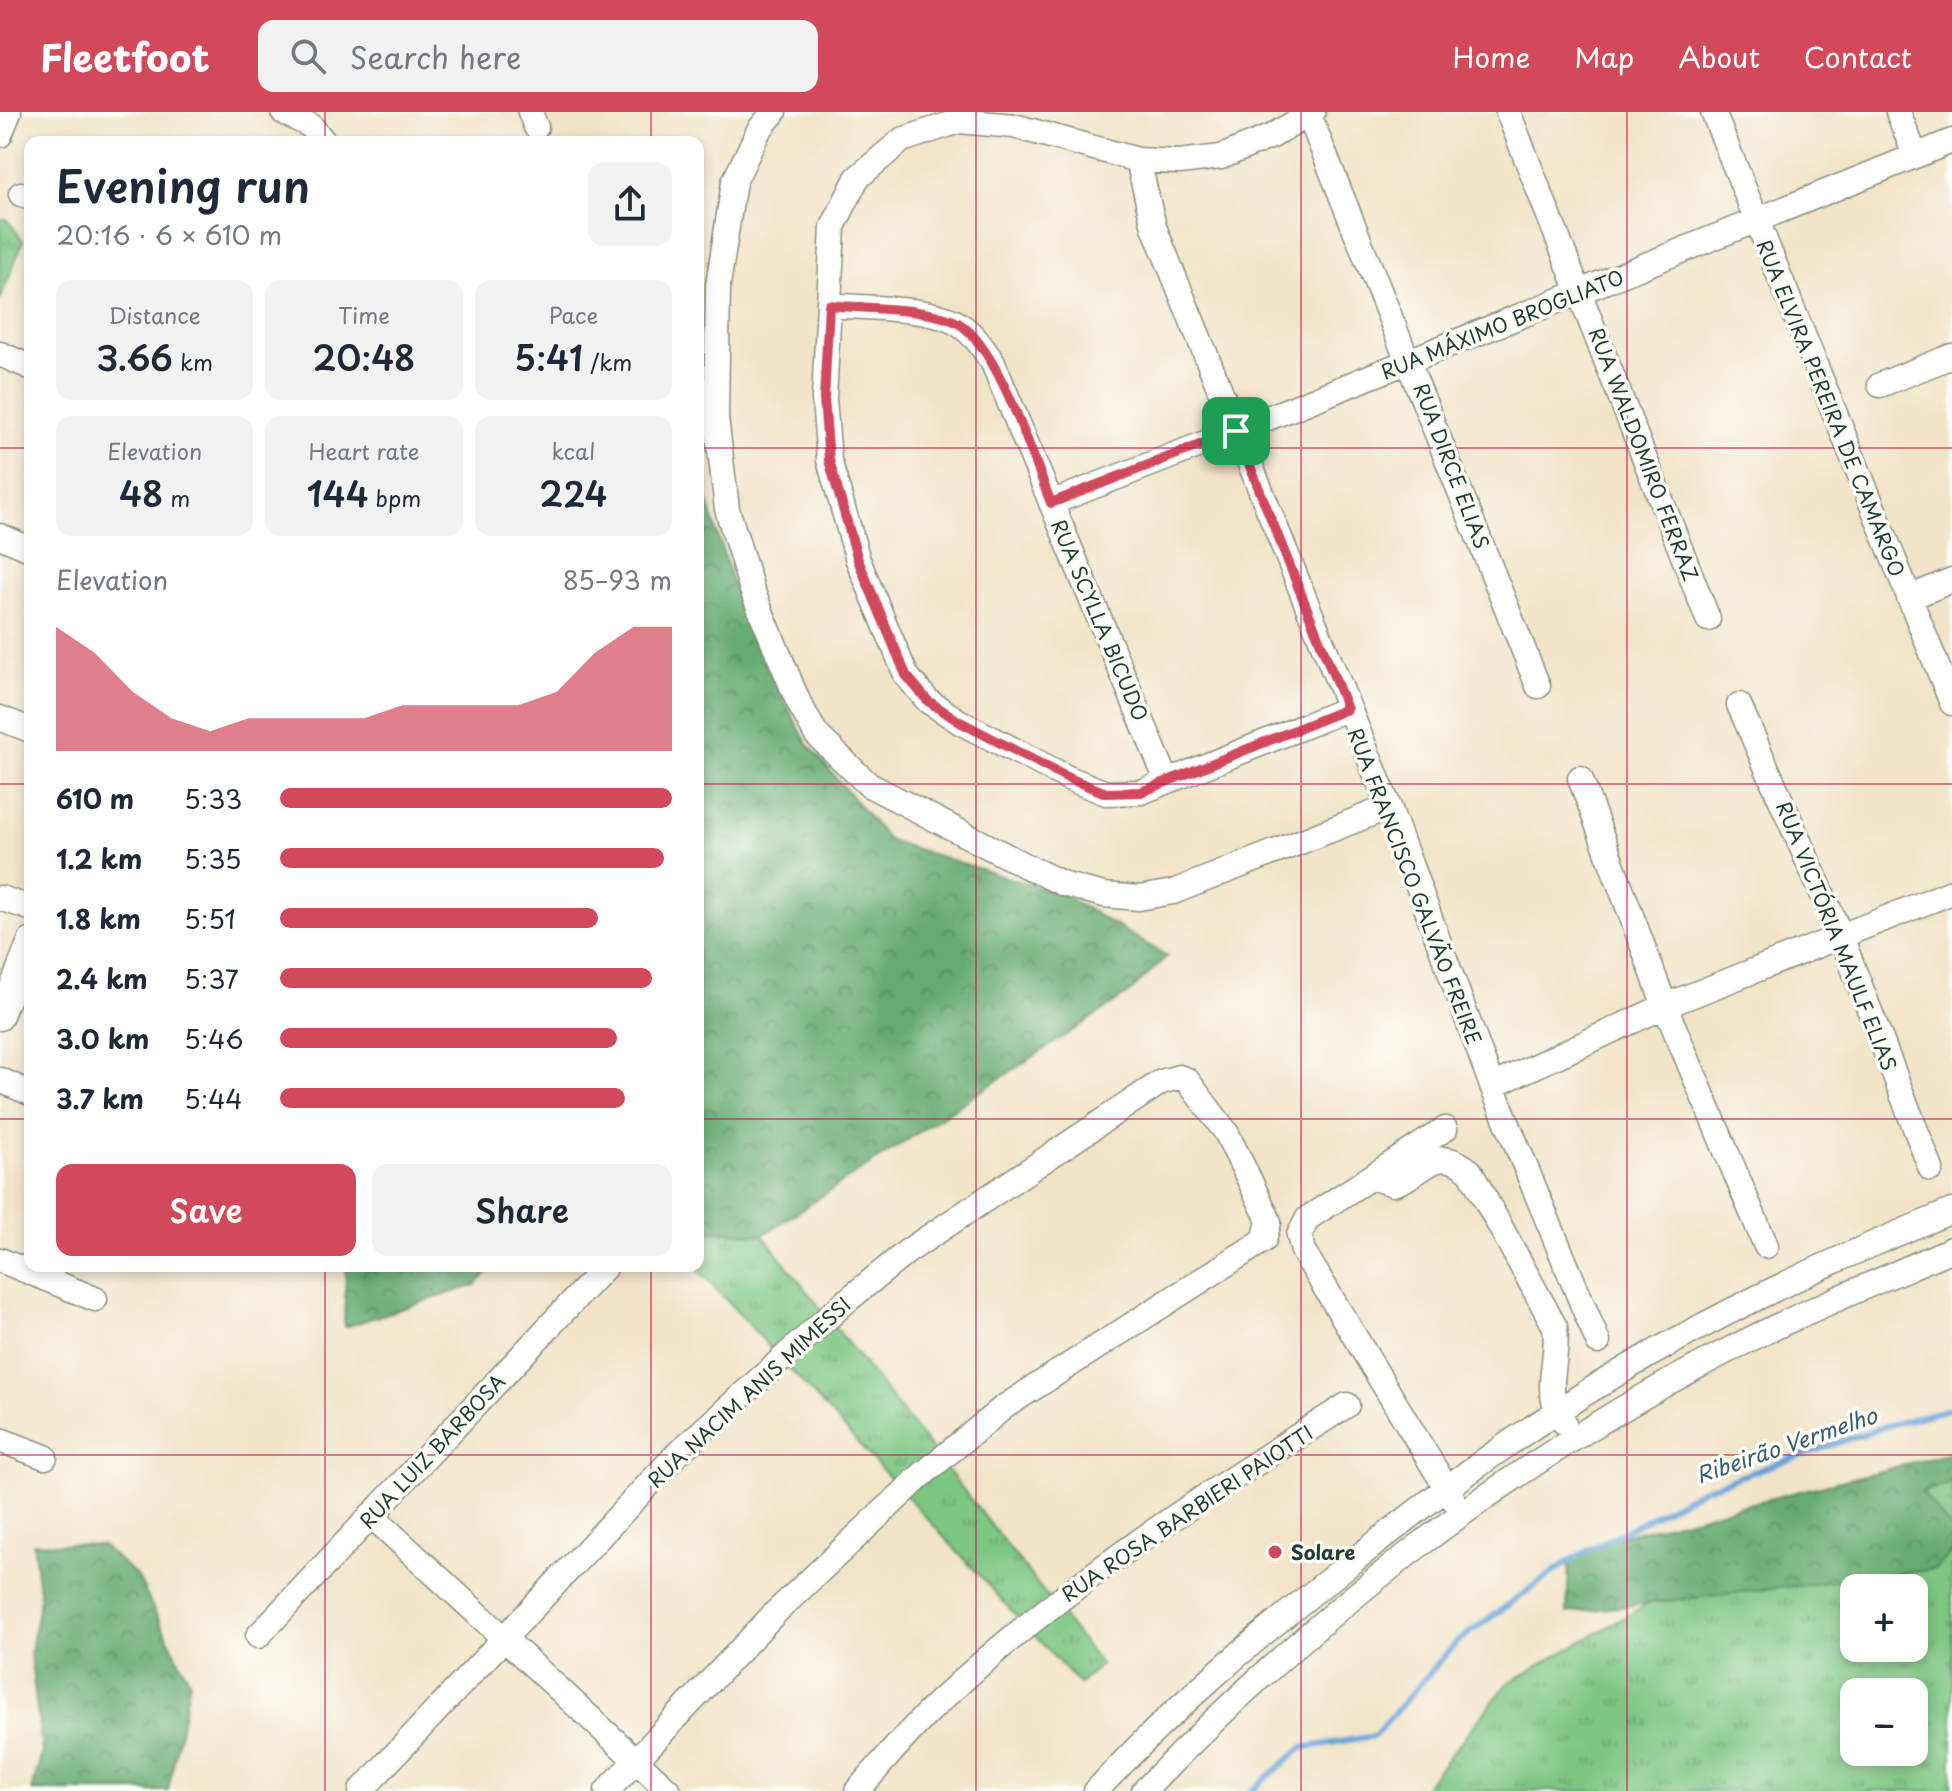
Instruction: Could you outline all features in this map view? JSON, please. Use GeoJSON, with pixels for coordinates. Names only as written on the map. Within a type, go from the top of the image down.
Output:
{"type":"FeatureCollection","features":[{"type":"Feature","properties":{"kind":"street"},"geometry":{"type":"LineString","coordinates":[[0,135],[9,112]]}},
{"type":"Feature","properties":{"kind":"street"},"geometry":{"type":"LineString","coordinates":[[283,112],[311,126],[319,136]]}},
{"type":"Feature","properties":{"kind":"street"},"geometry":{"type":"LineString","coordinates":[[774,112],[759,130],[734,182],[718,285],[716,417],[727,509],[752,590],[798,701],[816,734],[869,785],[1066,885],[1104,895],[1139,898],[1173,892],[1389,807]]}},
{"type":"Feature","properties":{"kind":"street","name":"RUA WALDOMIRO FERRAZ"},"geometry":{"type":"LineString","coordinates":[[1508,112],[1708,619]]}},
{"type":"Feature","properties":{"kind":"street","name":"RUA ELVIRA PEREIRA DE CAMARGO"},"geometry":{"type":"LineString","coordinates":[[1713,112],[1952,703]]}},
{"type":"Feature","properties":{"kind":"street"},"geometry":{"type":"LineString","coordinates":[[1898,112],[1915,155]]}},
{"type":"Feature","properties":{"kind":"street"},"geometry":{"type":"LineString","coordinates":[[1311,113],[1221,157],[1179,162],[1138,160],[1014,126],[959,121],[929,128],[902,140],[857,178],[833,227],[824,399],[829,460],[858,560],[906,675],[928,701],[960,722],[1106,793],[1141,792],[1347,709]]}},
{"type":"Feature","properties":{"kind":"street","name":"RUA DIRCE ELIAS"},"geometry":{"type":"LineString","coordinates":[[1311,113],[1538,686]]}},
{"type":"Feature","properties":{"kind":"street","name":"RUA MÁXIMO BROGLIATO"},"geometry":{"type":"LineString","coordinates":[[1051,503],[1952,141]]}},
{"type":"Feature","properties":{"kind":"street","name":"RUA FRANCISCO GALVÃO FREIRE"},"geometry":{"type":"LineString","coordinates":[[1138,160],[1154,227],[1389,807],[1492,1086],[1598,1342]]}},
{"type":"Feature","properties":{"kind":"street","name":"RUA SCYLLA BICUDO"},"geometry":{"type":"LineString","coordinates":[[829,305],[939,317],[958,323],[977,340],[993,363],[1167,781]]}},
{"type":"Feature","properties":{"kind":"street"},"geometry":{"type":"LineString","coordinates":[[0,354],[24,364]]}},
{"type":"Feature","properties":{"kind":"street"},"geometry":{"type":"LineString","coordinates":[[1880,385],[1952,356]]}},
{"type":"Feature","properties":{"kind":"street"},"geometry":{"type":"LineString","coordinates":[[0,536],[24,546]]}},
{"type":"Feature","properties":{"kind":"street"},"geometry":{"type":"LineString","coordinates":[[1909,598],[1952,580]]}},
{"type":"Feature","properties":{"kind":"street","name":"RUA VICTÓRIA MAULF ELIAS"},"geometry":{"type":"LineString","coordinates":[[1739,705],[1840,934],[1931,1169]]}},
{"type":"Feature","properties":{"kind":"street"},"geometry":{"type":"LineString","coordinates":[[0,718],[24,728]]}},
{"type":"Feature","properties":{"kind":"street"},"geometry":{"type":"LineString","coordinates":[[1580,778],[1665,1006],[1766,1246]]}},
{"type":"Feature","properties":{"kind":"street"},"geometry":{"type":"LineString","coordinates":[[1492,1086],[1665,1006],[1952,892]]}},
{"type":"Feature","properties":{"kind":"street"},"geometry":{"type":"LineString","coordinates":[[0,898],[24,906]]}},
{"type":"Feature","properties":{"kind":"street"},"geometry":{"type":"LineString","coordinates":[[0,1018],[24,956]]}},
{"type":"Feature","properties":{"kind":"street","name":"RUA NACIM ANIS MIMESSI"},"geometry":{"type":"LineString","coordinates":[[361,1791],[677,1454],[844,1303],[908,1251],[1161,1082],[1179,1077],[1197,1089],[1226,1132],[1269,1222],[1264,1240],[1004,1407],[923,1474],[775,1613],[636,1762]]}},
{"type":"Feature","properties":{"kind":"street"},"geometry":{"type":"LineString","coordinates":[[0,1080],[24,1090]]}},
{"type":"Feature","properties":{"kind":"street"},"geometry":{"type":"LineString","coordinates":[[1445,1129],[1374,1178],[1308,1218],[1299,1235],[1303,1251],[1445,1489],[1463,1511]]}},
{"type":"Feature","properties":{"kind":"street"},"geometry":{"type":"LineString","coordinates":[[1374,1178],[1393,1184],[1400,1182],[1443,1158],[1455,1159],[1470,1171],[1555,1327],[1557,1343],[1549,1387],[1557,1411],[1575,1438]]}},
{"type":"Feature","properties":{"kind":"street"},"geometry":{"type":"LineString","coordinates":[[1096,1791],[1137,1746],[1258,1635],[1445,1489],[1557,1411],[1754,1300],[1952,1211]]}},
{"type":"Feature","properties":{"kind":"street"},"geometry":{"type":"LineString","coordinates":[[1144,1791],[1287,1652],[1463,1511],[1575,1438],[1768,1330],[1952,1249]]}},
{"type":"Feature","properties":{"kind":"street"},"geometry":{"type":"LineString","coordinates":[[0,1260],[24,1270]]}},
{"type":"Feature","properties":{"kind":"street"},"geometry":{"type":"LineString","coordinates":[[29,1272],[95,1299]]}},
{"type":"Feature","properties":{"kind":"street","name":"RUA LUIZ BARBOSA"},"geometry":{"type":"LineString","coordinates":[[258,1636],[600,1272]]}},
{"type":"Feature","properties":{"kind":"street","name":"RUA ROSA BARBIERI PAIOTTI"},"geometry":{"type":"LineString","coordinates":[[857,1791],[938,1703],[1052,1605],[1209,1493],[1347,1405]]}},
{"type":"Feature","properties":{"kind":"street"},"geometry":{"type":"LineString","coordinates":[[0,1440],[45,1457]]}},
{"type":"Feature","properties":{"kind":"street"},"geometry":{"type":"LineString","coordinates":[[371,1515],[501,1639],[669,1791]]}},
{"type":"Feature","properties":{"kind":"street"},"geometry":{"type":"LineString","coordinates":[[607,1791],[636,1762]]}},
{"type":"Feature","properties":{"kind":"green space"},"geometry":{"type":"Polygon","coordinates":[[[0,219],[7,219],[23,241],[0,300],[0,219]]]}},
{"type":"Feature","properties":{"kind":"green space"},"geometry":{"type":"Polygon","coordinates":[[[704,448],[707,499],[746,628],[807,743],[888,840],[1063,895],[1167,956],[1128,994],[763,1235],[704,1230],[704,448]]]}},
{"type":"Feature","properties":{"kind":"green space"},"geometry":{"type":"Polygon","coordinates":[[[704,1230],[763,1235],[1101,1665],[1079,1684],[701,1272],[704,1272],[704,1230]]]}},
{"type":"Feature","properties":{"kind":"green space"},"geometry":{"type":"Polygon","coordinates":[[[346,1272],[488,1272],[476,1285],[344,1327],[346,1272]]]}},
{"type":"Feature","properties":{"kind":"green space"},"geometry":{"type":"Polygon","coordinates":[[[1952,1453],[1952,1483],[1922,1492],[1952,1530],[1952,1552],[1935,1569],[1893,1574],[1840,1574],[1840,1580],[1567,1613],[1569,1561],[1609,1539],[1952,1453]]]}},
{"type":"Feature","properties":{"kind":"green space"},"geometry":{"type":"Polygon","coordinates":[[[1952,1483],[1952,1530],[1921,1492],[1952,1483]]]}},
{"type":"Feature","properties":{"kind":"green space"},"geometry":{"type":"Polygon","coordinates":[[[33,1543],[101,1545],[137,1576],[190,1682],[168,1791],[32,1791],[42,1752],[30,1653],[40,1598],[33,1543]]]}},
{"type":"Feature","properties":{"kind":"green space"},"geometry":{"type":"Polygon","coordinates":[[[1952,1552],[1952,1791],[1421,1791],[1507,1684],[1653,1601],[1840,1580],[1840,1662],[1928,1662],[1928,1574],[1891,1574],[1935,1569],[1952,1552]]]}},
{"type":"Feature","properties":{"kind":"waterway","name":"Ribeirão Vermelho"},"geometry":{"type":"LineString","coordinates":[[1251,1791],[1302,1748],[1374,1736],[1457,1642],[1569,1561],[1701,1490],[1886,1426],[1952,1408]]}},
{"type":"Feature","properties":{"kind":"place","name":"Solare"},"geometry":{"type":"Point","coordinates":[1275,1552]}},
{"type":"Feature","properties":{"kind":"route"},"geometry":{"type":"LineString","coordinates":[[829,305],[939,317],[958,323],[977,340],[993,363],[1051,503],[1236,431],[1347,709],[1141,792],[1106,793],[1068,778],[960,722],[928,701],[906,675],[858,560],[829,460],[824,399],[829,305]]}}]}
